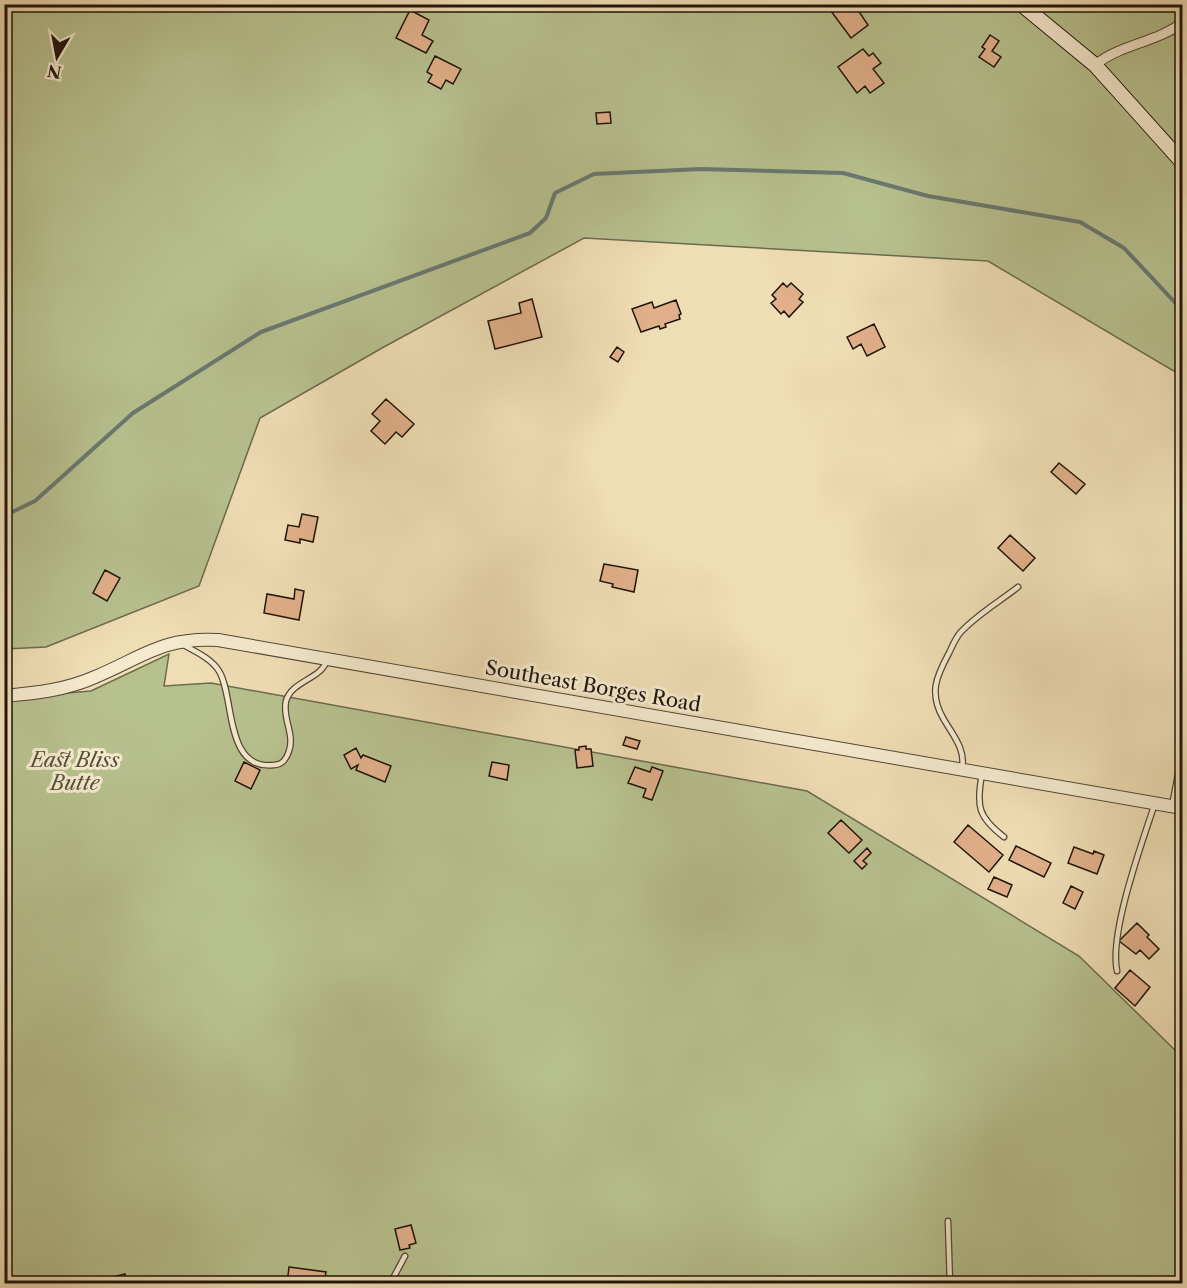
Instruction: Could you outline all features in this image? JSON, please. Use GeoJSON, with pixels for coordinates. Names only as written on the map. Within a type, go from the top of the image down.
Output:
{"type":"FeatureCollection","features":[{"type":"Feature","properties":{"kind":"main road"},"geometry":{"type":"LineString","coordinates":[[1022,4],[1095,65],[1182,162]]}},
{"type":"Feature","properties":{"kind":"street"},"geometry":{"type":"LineString","coordinates":[[1095,65],[1121,48],[1152,39],[1173,30],[1182,23]]}},
{"type":"Feature","properties":{"kind":"street","name":"Southeast Borges Road"},"geometry":{"type":"LineString","coordinates":[[4,696],[73,686],[95,678],[156,648],[177,641],[197,639],[228,641],[1177,807]]}},
{"type":"Feature","properties":{"kind":"lane"},"geometry":{"type":"LineString","coordinates":[[962,771],[964,759],[961,750],[937,707],[934,693],[936,683],[941,668],[959,634],[1018,587]]}},
{"type":"Feature","properties":{"kind":"lane"},"geometry":{"type":"LineString","coordinates":[[177,641],[210,661],[218,669],[223,679],[232,727],[239,744],[247,756],[264,765],[274,765],[285,760],[291,741],[286,718],[287,698],[297,686],[323,668],[327,658]]}},
{"type":"Feature","properties":{"kind":"lane"},"geometry":{"type":"LineString","coordinates":[[1177,807],[1182,753]]}},
{"type":"Feature","properties":{"kind":"lane"},"geometry":{"type":"LineString","coordinates":[[982,774],[979,798],[982,816],[1004,837]]}},
{"type":"Feature","properties":{"kind":"lane"},"geometry":{"type":"LineString","coordinates":[[1117,971],[1115,961],[1122,912],[1155,803]]}},
{"type":"Feature","properties":{"kind":"lane"},"geometry":{"type":"LineString","coordinates":[[948,1221],[950,1284]]}},
{"type":"Feature","properties":{"kind":"lane"},"geometry":{"type":"LineString","coordinates":[[390,1284],[405,1256]]}},
{"type":"Feature","properties":{"kind":"green space"},"geometry":{"type":"Polygon","coordinates":[[[5,5],[1182,5],[1182,376],[988,261],[584,238],[382,348],[260,418],[199,586],[46,647],[5,649],[5,5]]]}},
{"type":"Feature","properties":{"kind":"green space","name":"East Bliss Butte"},"geometry":{"type":"Polygon","coordinates":[[[169,654],[164,686],[211,683],[807,791],[1079,956],[1182,1057],[1182,1283],[5,1284],[5,698],[91,691],[169,654]]]}},
{"type":"Feature","properties":{"kind":"building"},"geometry":{"type":"Polygon","coordinates":[[[839,4],[854,4],[868,25],[851,38],[831,11],[839,4]]]}},
{"type":"Feature","properties":{"kind":"building"},"geometry":{"type":"Polygon","coordinates":[[[410,10],[429,20],[422,35],[433,41],[426,53],[396,38],[410,10]]]}},
{"type":"Feature","properties":{"kind":"building"},"geometry":{"type":"Polygon","coordinates":[[[990,35],[999,41],[992,51],[1001,57],[994,67],[979,57],[990,35]]]}},
{"type":"Feature","properties":{"kind":"building"},"geometry":{"type":"Polygon","coordinates":[[[863,49],[869,56],[873,53],[881,63],[873,69],[884,83],[870,93],[865,86],[857,93],[838,67],[863,49]]]}},
{"type":"Feature","properties":{"kind":"building"},"geometry":{"type":"Polygon","coordinates":[[[435,56],[461,69],[453,84],[446,80],[441,89],[428,82],[432,75],[427,72],[435,56]]]}},
{"type":"Feature","properties":{"kind":"building"},"geometry":{"type":"Polygon","coordinates":[[[610,112],[611,123],[597,124],[596,113],[610,112]]]}},
{"type":"Feature","properties":{"kind":"building"},"geometry":{"type":"Polygon","coordinates":[[[783,283],[787,287],[791,283],[803,294],[799,299],[803,302],[789,317],[784,311],[781,314],[771,303],[776,299],[772,295],[783,283]]]}},
{"type":"Feature","properties":{"kind":"building"},"geometry":{"type":"Polygon","coordinates":[[[532,299],[542,337],[495,349],[488,321],[521,313],[519,303],[532,299]]]}},
{"type":"Feature","properties":{"kind":"building"},"geometry":{"type":"Polygon","coordinates":[[[676,300],[681,314],[680,319],[665,324],[666,327],[660,329],[659,326],[641,332],[632,309],[652,302],[654,308],[676,300]]]}},
{"type":"Feature","properties":{"kind":"building"},"geometry":{"type":"Polygon","coordinates":[[[874,324],[885,347],[867,356],[861,344],[853,349],[847,337],[874,324]]]}},
{"type":"Feature","properties":{"kind":"building"},"geometry":{"type":"Polygon","coordinates":[[[617,347],[624,352],[618,362],[610,357],[617,347]]]}},
{"type":"Feature","properties":{"kind":"building"},"geometry":{"type":"Polygon","coordinates":[[[386,399],[414,424],[402,437],[396,432],[385,444],[371,431],[380,421],[372,414],[386,399]]]}},
{"type":"Feature","properties":{"kind":"building"},"geometry":{"type":"Polygon","coordinates":[[[1059,463],[1085,484],[1076,494],[1051,472],[1059,463]]]}},
{"type":"Feature","properties":{"kind":"building"},"geometry":{"type":"Polygon","coordinates":[[[302,514],[318,517],[313,542],[300,539],[300,543],[285,540],[288,525],[299,527],[302,514]]]}},
{"type":"Feature","properties":{"kind":"building"},"geometry":{"type":"Polygon","coordinates":[[[1010,535],[1035,558],[1023,571],[998,548],[1010,535]]]}},
{"type":"Feature","properties":{"kind":"building"},"geometry":{"type":"Polygon","coordinates":[[[604,564],[638,570],[634,592],[612,587],[613,584],[600,581],[604,564]]]}},
{"type":"Feature","properties":{"kind":"building"},"geometry":{"type":"Polygon","coordinates":[[[105,570],[120,578],[107,601],[93,593],[105,570]]]}},
{"type":"Feature","properties":{"kind":"building"},"geometry":{"type":"Polygon","coordinates":[[[295,589],[304,591],[299,620],[264,613],[267,594],[294,599],[295,589]]]}},
{"type":"Feature","properties":{"kind":"building"},"geometry":{"type":"Polygon","coordinates":[[[626,737],[640,741],[637,749],[623,745],[626,737]]]}},
{"type":"Feature","properties":{"kind":"building"},"geometry":{"type":"Polygon","coordinates":[[[586,746],[586,749],[591,749],[593,766],[577,768],[575,750],[586,746]]]}},
{"type":"Feature","properties":{"kind":"building"},"geometry":{"type":"Polygon","coordinates":[[[356,748],[361,758],[363,755],[391,766],[385,782],[356,770],[358,765],[351,769],[344,755],[356,748]]]}},
{"type":"Feature","properties":{"kind":"building"},"geometry":{"type":"Polygon","coordinates":[[[244,762],[260,770],[251,789],[235,781],[244,762]]]}},
{"type":"Feature","properties":{"kind":"building"},"geometry":{"type":"Polygon","coordinates":[[[492,762],[509,765],[507,780],[489,776],[492,762]]]}},
{"type":"Feature","properties":{"kind":"building"},"geometry":{"type":"Polygon","coordinates":[[[635,767],[650,772],[652,767],[663,771],[652,800],[643,797],[646,789],[628,783],[635,767]]]}},
{"type":"Feature","properties":{"kind":"building"},"geometry":{"type":"Polygon","coordinates":[[[841,820],[862,840],[849,853],[828,833],[841,820]]]}},
{"type":"Feature","properties":{"kind":"building"},"geometry":{"type":"Polygon","coordinates":[[[968,825],[1003,855],[989,872],[954,842],[968,825]]]}},
{"type":"Feature","properties":{"kind":"building"},"geometry":{"type":"Polygon","coordinates":[[[1016,846],[1051,863],[1044,877],[1009,860],[1016,846]]]}},
{"type":"Feature","properties":{"kind":"building"},"geometry":{"type":"Polygon","coordinates":[[[1074,847],[1093,854],[1094,851],[1104,855],[1097,874],[1068,863],[1074,847]]]}},
{"type":"Feature","properties":{"kind":"building"},"geometry":{"type":"Polygon","coordinates":[[[867,848],[871,853],[863,861],[867,864],[862,869],[854,861],[867,848]]]}},
{"type":"Feature","properties":{"kind":"building"},"geometry":{"type":"Polygon","coordinates":[[[994,877],[1012,885],[1007,897],[988,889],[994,877]]]}},
{"type":"Feature","properties":{"kind":"building"},"geometry":{"type":"Polygon","coordinates":[[[1071,886],[1083,892],[1075,909],[1063,903],[1071,886]]]}},
{"type":"Feature","properties":{"kind":"building"},"geometry":{"type":"Polygon","coordinates":[[[1137,923],[1159,949],[1149,959],[1140,950],[1136,954],[1119,941],[1137,923]]]}},
{"type":"Feature","properties":{"kind":"building"},"geometry":{"type":"Polygon","coordinates":[[[1130,970],[1150,987],[1135,1006],[1115,988],[1130,970]]]}},
{"type":"Feature","properties":{"kind":"building"},"geometry":{"type":"Polygon","coordinates":[[[411,1225],[416,1243],[409,1245],[410,1248],[400,1250],[395,1229],[411,1225]]]}},
{"type":"Feature","properties":{"kind":"building"},"geometry":{"type":"Polygon","coordinates":[[[289,1267],[326,1272],[324,1284],[287,1284],[289,1267]]]}},
{"type":"Feature","properties":{"kind":"building"},"geometry":{"type":"Polygon","coordinates":[[[125,1274],[126,1279],[135,1278],[136,1284],[113,1284],[112,1277],[125,1274]]]}},
{"type":"Feature","properties":{"kind":"waterway"},"geometry":{"type":"LineString","coordinates":[[4,516],[35,501],[133,413],[261,332],[530,233],[546,218],[555,193],[594,174],[701,169],[843,173],[928,196],[1080,222],[1124,248],[1182,310]]}}]}
